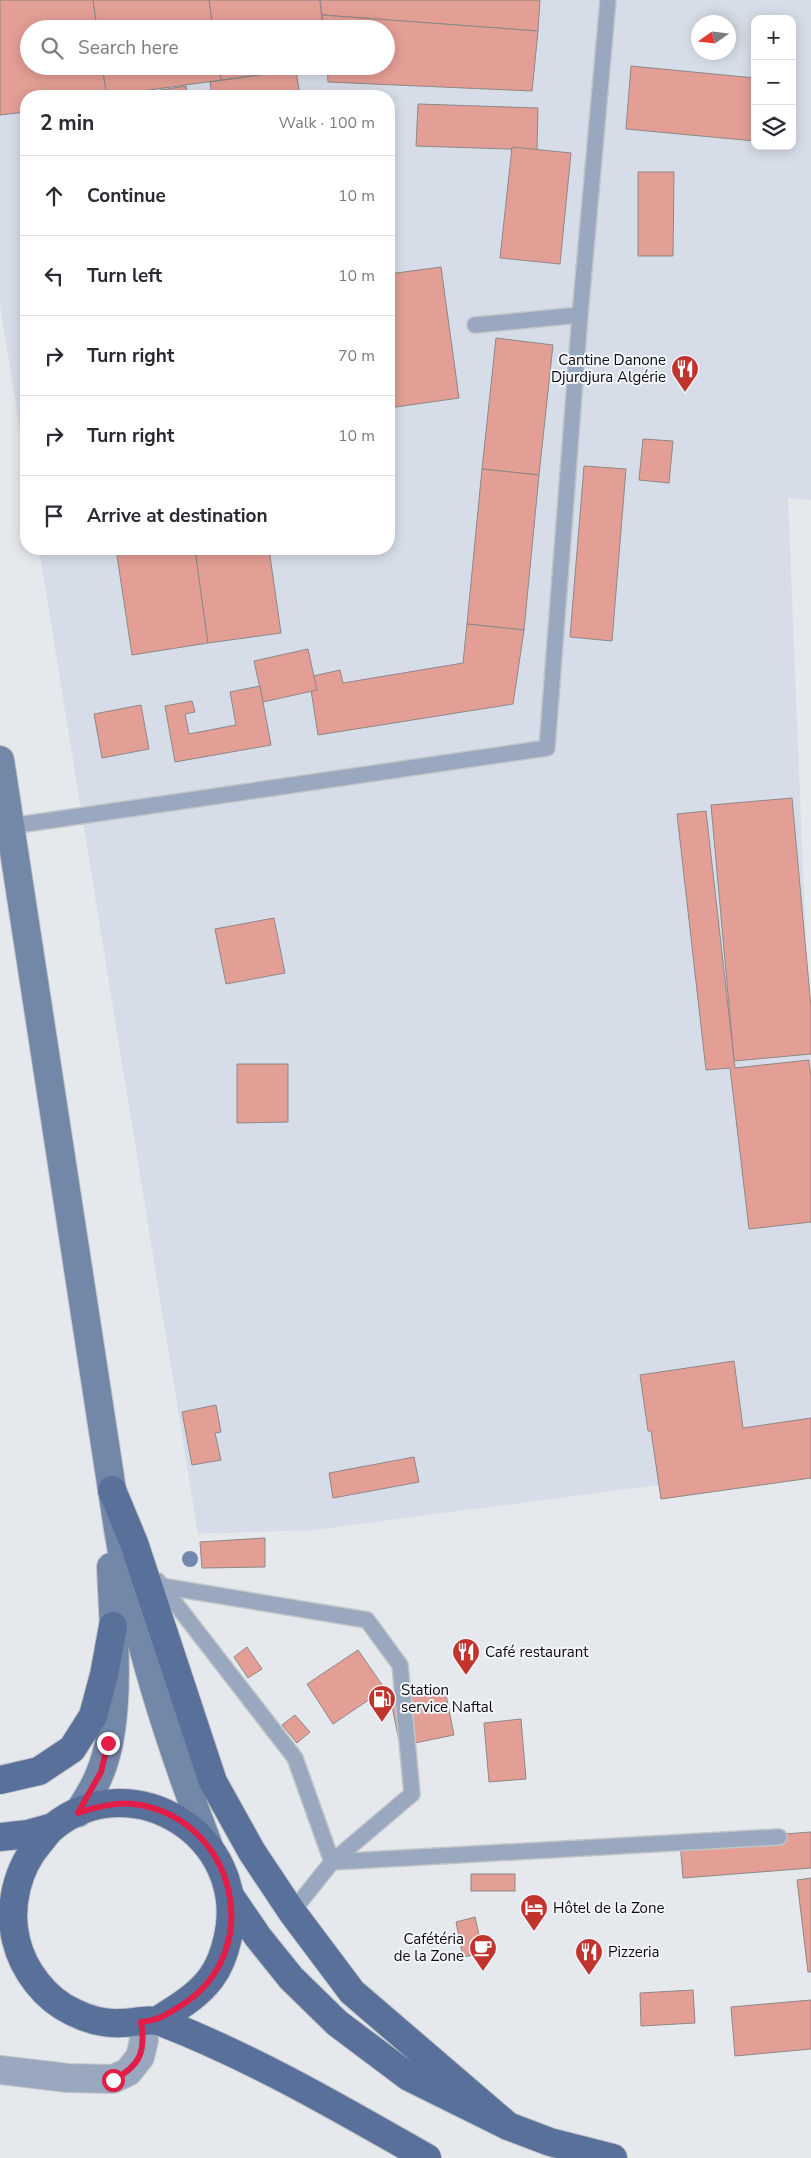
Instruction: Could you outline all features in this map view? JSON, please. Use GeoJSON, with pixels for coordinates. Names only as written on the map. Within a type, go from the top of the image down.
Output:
{"type":"FeatureCollection","features":[{"type":"Feature","properties":{"kind":"main road"},"geometry":{"type":"LineString","coordinates":[[0,760],[112,1490],[133,1610],[179,1767],[208,1844],[222,1869],[230,1896],[231,1924],[225,1952],[212,1978],[192,1998],[149,2021],[118,2024],[94,2020],[72,2012],[53,1999],[36,1982],[8,1933],[18,1878],[32,1850],[53,1828],[78,1813],[105,1805],[134,1804],[161,1811],[187,1824],[208,1844]]}},
{"type":"Feature","properties":{"kind":"main road"},"geometry":{"type":"LineString","coordinates":[[78,1813],[101,1772],[108,1743],[113,1703],[113,1626],[106,1448]]}},
{"type":"Feature","properties":{"kind":"main road"},"geometry":{"type":"LineString","coordinates":[[112,1490],[134,1543],[213,1782],[252,1852],[292,1912],[352,1992],[508,2126]]}},
{"type":"Feature","properties":{"kind":"main road"},"geometry":{"type":"LineString","coordinates":[[0,1780],[39,1771],[72,1749],[93,1716],[104,1675],[113,1626]]}},
{"type":"Feature","properties":{"kind":"main road"},"geometry":{"type":"LineString","coordinates":[[0,1837],[28,1834],[53,1828]]}},
{"type":"Feature","properties":{"kind":"main road"},"geometry":{"type":"LineString","coordinates":[[230,1896],[258,1937],[291,1978],[337,2023],[409,2077],[508,2126],[550,2142],[613,2158]]}},
{"type":"Feature","properties":{"kind":"main road"},"geometry":{"type":"LineString","coordinates":[[149,2021],[205,2041],[298,2087],[428,2158]]}},
{"type":"Feature","properties":{"kind":"street"},"geometry":{"type":"LineString","coordinates":[[0,2070],[68,2078],[113,2080],[128,2072],[140,2057],[149,2021]]}},
{"type":"Feature","properties":{"kind":"lane"},"geometry":{"type":"LineString","coordinates":[[10,826],[547,748],[580,315],[608,0]]}},
{"type":"Feature","properties":{"kind":"lane"},"geometry":{"type":"LineString","coordinates":[[475,325],[580,315]]}},
{"type":"Feature","properties":{"kind":"lane"},"geometry":{"type":"LineString","coordinates":[[134,1543],[161,1586],[295,1758],[332,1862]]}},
{"type":"Feature","properties":{"kind":"lane"},"geometry":{"type":"LineString","coordinates":[[161,1586],[368,1620],[400,1666],[412,1794],[332,1862],[292,1912]]}},
{"type":"Feature","properties":{"kind":"lane"},"geometry":{"type":"LineString","coordinates":[[332,1862],[779,1837]]}},
{"type":"Feature","properties":{"kind":"shaded area"},"geometry":{"type":"Polygon","coordinates":[[[0,0],[811,0],[811,500],[788,498],[811,1070],[811,1465],[314,1530],[198,1534],[40,555],[395,555],[395,90],[20,90],[20,430],[0,305],[0,0]]]}},
{"type":"Feature","properties":{"kind":"building"},"geometry":{"type":"Polygon","coordinates":[[[0,0],[93,0],[96,20],[20,20],[20,75],[104,75],[106,90],[20,90],[20,113],[0,115],[0,0]]]}},
{"type":"Feature","properties":{"kind":"building"},"geometry":{"type":"Polygon","coordinates":[[[93,0],[209,0],[212,20],[96,20],[93,0]]]}},
{"type":"Feature","properties":{"kind":"building"},"geometry":{"type":"Polygon","coordinates":[[[209,0],[320,0],[322,20],[212,20],[209,0]]]}},
{"type":"Feature","properties":{"kind":"building"},"geometry":{"type":"Polygon","coordinates":[[[320,0],[540,0],[538,31],[322,15],[320,0]]]}},
{"type":"Feature","properties":{"kind":"building"},"geometry":{"type":"Polygon","coordinates":[[[322,15],[390,20],[322,20],[322,15]]]}},
{"type":"Feature","properties":{"kind":"building"},"geometry":{"type":"Polygon","coordinates":[[[395,20],[538,31],[532,91],[328,82],[328,75],[395,75],[395,20]]]}},
{"type":"Feature","properties":{"kind":"building"},"geometry":{"type":"Polygon","coordinates":[[[631,66],[751,78],[751,141],[626,129],[631,66]]]}},
{"type":"Feature","properties":{"kind":"building"},"geometry":{"type":"Polygon","coordinates":[[[104,75],[220,75],[221,80],[150,90],[106,90],[104,75]]]}},
{"type":"Feature","properties":{"kind":"building"},"geometry":{"type":"Polygon","coordinates":[[[220,75],[257,75],[221,80],[220,75]]]}},
{"type":"Feature","properties":{"kind":"building"},"geometry":{"type":"Polygon","coordinates":[[[260,75],[297,75],[299,90],[211,90],[210,82],[260,75]]]}},
{"type":"Feature","properties":{"kind":"building"},"geometry":{"type":"Polygon","coordinates":[[[186,86],[187,90],[162,90],[186,86]]]}},
{"type":"Feature","properties":{"kind":"building"},"geometry":{"type":"Polygon","coordinates":[[[418,104],[538,108],[537,150],[416,146],[418,104]]]}},
{"type":"Feature","properties":{"kind":"building"},"geometry":{"type":"Polygon","coordinates":[[[512,147],[571,153],[560,264],[500,258],[512,147]]]}},
{"type":"Feature","properties":{"kind":"building"},"geometry":{"type":"Polygon","coordinates":[[[638,172],[674,172],[673,256],[638,256],[638,172]]]}},
{"type":"Feature","properties":{"kind":"building"},"geometry":{"type":"Polygon","coordinates":[[[441,267],[459,398],[395,407],[395,273],[441,267]]]}},
{"type":"Feature","properties":{"kind":"building"},"geometry":{"type":"Polygon","coordinates":[[[496,338],[553,345],[539,475],[482,469],[496,338]]]}},
{"type":"Feature","properties":{"kind":"building"},"geometry":{"type":"Polygon","coordinates":[[[643,439],[673,441],[669,483],[639,480],[643,439]]]}},
{"type":"Feature","properties":{"kind":"building"},"geometry":{"type":"Polygon","coordinates":[[[584,466],[626,469],[612,641],[570,637],[584,466]]]}},
{"type":"Feature","properties":{"kind":"building"},"geometry":{"type":"Polygon","coordinates":[[[482,469],[539,475],[524,630],[467,624],[482,469]]]}},
{"type":"Feature","properties":{"kind":"building"},"geometry":{"type":"Polygon","coordinates":[[[117,555],[196,555],[208,643],[132,655],[117,555]]]}},
{"type":"Feature","properties":{"kind":"building"},"geometry":{"type":"Polygon","coordinates":[[[196,555],[270,555],[281,633],[208,643],[196,555]]]}},
{"type":"Feature","properties":{"kind":"building"},"geometry":{"type":"Polygon","coordinates":[[[467,624],[524,630],[513,704],[318,735],[309,677],[340,670],[343,683],[463,663],[467,624]]]}},
{"type":"Feature","properties":{"kind":"building"},"geometry":{"type":"Polygon","coordinates":[[[308,649],[317,690],[263,702],[254,661],[308,649]]]}},
{"type":"Feature","properties":{"kind":"building"},"geometry":{"type":"Polygon","coordinates":[[[260,686],[271,745],[175,762],[165,706],[192,701],[195,712],[185,714],[189,734],[236,725],[230,692],[260,686]]]}},
{"type":"Feature","properties":{"kind":"building"},"geometry":{"type":"Polygon","coordinates":[[[141,705],[149,749],[102,758],[94,714],[141,705]]]}},
{"type":"Feature","properties":{"kind":"building"},"geometry":{"type":"Polygon","coordinates":[[[792,798],[811,1007],[811,1054],[734,1061],[711,805],[792,798]]]}},
{"type":"Feature","properties":{"kind":"building"},"geometry":{"type":"Polygon","coordinates":[[[706,811],[735,1068],[809,1060],[811,1077],[811,1222],[749,1229],[730,1068],[706,1070],[677,814],[706,811]]]}},
{"type":"Feature","properties":{"kind":"building"},"geometry":{"type":"Polygon","coordinates":[[[274,918],[285,973],[226,984],[215,929],[274,918]]]}},
{"type":"Feature","properties":{"kind":"building"},"geometry":{"type":"Polygon","coordinates":[[[237,1064],[288,1064],[288,1122],[237,1123],[237,1064]]]}},
{"type":"Feature","properties":{"kind":"building"},"geometry":{"type":"Polygon","coordinates":[[[734,1361],[743,1428],[811,1418],[811,1478],[661,1499],[640,1375],[734,1361]]]}},
{"type":"Feature","properties":{"kind":"building"},"geometry":{"type":"Polygon","coordinates":[[[216,1405],[221,1432],[215,1433],[221,1460],[192,1465],[182,1412],[216,1405]]]}},
{"type":"Feature","properties":{"kind":"building"},"geometry":{"type":"Polygon","coordinates":[[[414,1457],[419,1482],[333,1498],[329,1473],[414,1457]]]}},
{"type":"Feature","properties":{"kind":"building"},"geometry":{"type":"Polygon","coordinates":[[[265,1538],[265,1567],[202,1568],[200,1542],[265,1538]]]}},
{"type":"Feature","properties":{"kind":"building"},"geometry":{"type":"Polygon","coordinates":[[[247,1647],[262,1669],[248,1678],[234,1657],[247,1647]]]}},
{"type":"Feature","properties":{"kind":"building"},"geometry":{"type":"Polygon","coordinates":[[[358,1650],[385,1689],[333,1724],[307,1684],[358,1650]]]}},
{"type":"Feature","properties":{"kind":"building"},"geometry":{"type":"Polygon","coordinates":[[[445,1690],[454,1735],[400,1746],[391,1701],[445,1690]]]}},
{"type":"Feature","properties":{"kind":"building"},"geometry":{"type":"Polygon","coordinates":[[[295,1715],[310,1732],[297,1743],[282,1725],[295,1715]]]}},
{"type":"Feature","properties":{"kind":"building"},"geometry":{"type":"Polygon","coordinates":[[[521,1719],[526,1779],[489,1782],[484,1723],[521,1719]]]}},
{"type":"Feature","properties":{"kind":"building"},"geometry":{"type":"Polygon","coordinates":[[[811,1832],[811,1868],[683,1878],[680,1842],[811,1832]]]}},
{"type":"Feature","properties":{"kind":"building"},"geometry":{"type":"Polygon","coordinates":[[[471,1874],[515,1874],[515,1891],[471,1891],[471,1874]]]}},
{"type":"Feature","properties":{"kind":"building"},"geometry":{"type":"Polygon","coordinates":[[[811,1878],[811,1972],[808,1972],[797,1880],[811,1878]]]}},
{"type":"Feature","properties":{"kind":"building"},"geometry":{"type":"Polygon","coordinates":[[[475,1917],[483,1953],[463,1957],[456,1922],[475,1917]]]}},
{"type":"Feature","properties":{"kind":"building"},"geometry":{"type":"Polygon","coordinates":[[[693,1990],[695,2023],[641,2026],[640,1993],[693,1990]]]}},
{"type":"Feature","properties":{"kind":"building"},"geometry":{"type":"Polygon","coordinates":[[[811,2000],[811,2049],[735,2056],[731,2007],[811,2000]]]}},
{"type":"Feature","properties":{"kind":"place","name":"Cantine Danone Djurdjura Algérie"},"geometry":{"type":"Point","coordinates":[685,393]}},
{"type":"Feature","properties":{"kind":"place","name":"Café restaurant"},"geometry":{"type":"Point","coordinates":[466,1676]}},
{"type":"Feature","properties":{"kind":"place","name":"Station service Naftal"},"geometry":{"type":"Point","coordinates":[382,1723]}},
{"type":"Feature","properties":{"kind":"place","name":"Hôtel de la Zone"},"geometry":{"type":"Point","coordinates":[534,1932]}},
{"type":"Feature","properties":{"kind":"place","name":"Cafétéria de la Zone"},"geometry":{"type":"Point","coordinates":[483,1972]}},
{"type":"Feature","properties":{"kind":"place","name":"Pizzeria"},"geometry":{"type":"Point","coordinates":[589,1976]}},
{"type":"Feature","properties":{"kind":"route"},"geometry":{"type":"LineString","coordinates":[[108,1743],[101,1772],[78,1813],[105,1805],[134,1804],[161,1811],[187,1824],[208,1844],[222,1869],[230,1896],[231,1924],[225,1952],[212,1978],[192,1998],[157,2021],[141,2022],[144,2040],[140,2057],[128,2072],[113,2080]]}}]}
